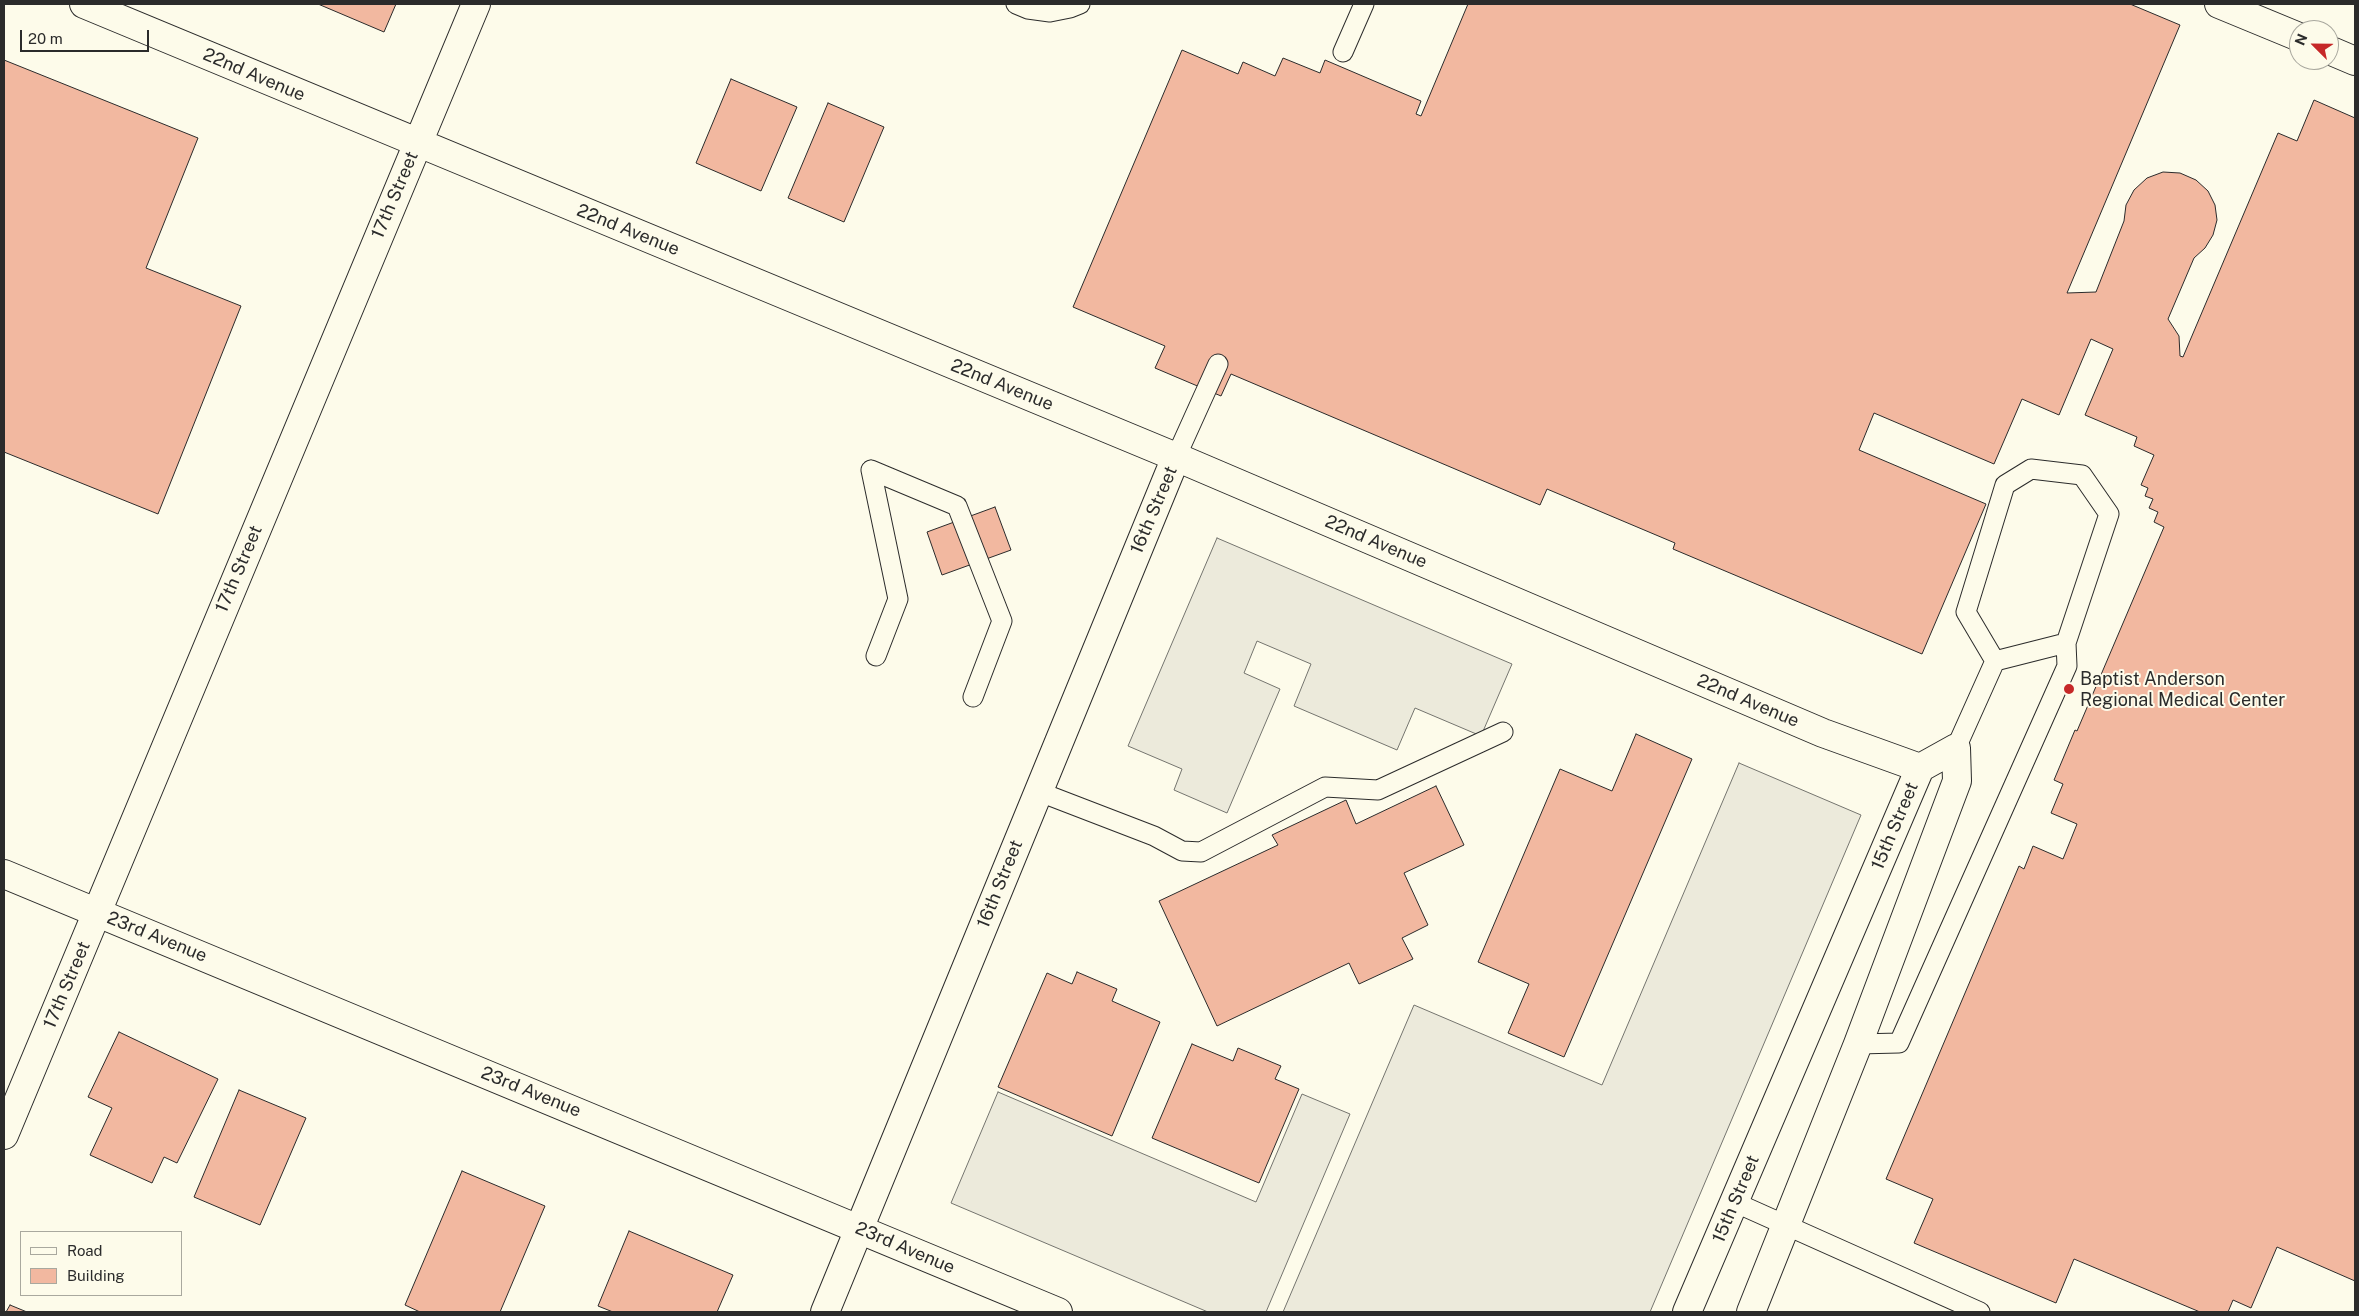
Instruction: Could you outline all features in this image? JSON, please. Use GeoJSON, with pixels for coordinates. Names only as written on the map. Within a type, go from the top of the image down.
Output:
{"type":"FeatureCollection","features":[{"type":"Feature","properties":{"kind":"street","name":"22nd Avenue"},"geometry":{"type":"LineString","coordinates":[[84,4],[1176,457],[1823,733],[1920,768]]}},
{"type":"Feature","properties":{"kind":"street","name":"17th Street"},"geometry":{"type":"LineString","coordinates":[[4,1135],[476,4]]}},
{"type":"Feature","properties":{"kind":"street"},"geometry":{"type":"LineString","coordinates":[[2220,4],[2261,12],[2289,30]]}},
{"type":"Feature","properties":{"kind":"street"},"geometry":{"type":"LineString","coordinates":[[2339,54],[2355,61]]}},
{"type":"Feature","properties":{"kind":"street","name":"16th Street"},"geometry":{"type":"LineString","coordinates":[[825,1312],[1176,457]]}},
{"type":"Feature","properties":{"kind":"street"},"geometry":{"type":"LineString","coordinates":[[1750,1312],[1858,1044],[1957,781],[1956,748]]}},
{"type":"Feature","properties":{"kind":"street","name":"15th Street"},"geometry":{"type":"LineString","coordinates":[[1687,1312],[1920,768],[1956,748]]}},
{"type":"Feature","properties":{"kind":"street","name":"23rd Avenue"},"geometry":{"type":"LineString","coordinates":[[4,874],[860,1228],[1058,1312]]}},
{"type":"Feature","properties":{"kind":"lane"},"geometry":{"type":"LineString","coordinates":[[1016,4],[1028,9],[1050,12],[1080,4]]}},
{"type":"Feature","properties":{"kind":"lane"},"geometry":{"type":"LineString","coordinates":[[1343,52],[1364,4]]}},
{"type":"Feature","properties":{"kind":"lane"},"geometry":{"type":"LineString","coordinates":[[1176,457],[1218,364]]}},
{"type":"Feature","properties":{"kind":"lane"},"geometry":{"type":"LineString","coordinates":[[1858,1044],[1899,1043],[2066,666],[2066,643],[2109,514],[2082,475],[2031,469],[2005,485],[1966,612],[1996,661]]}},
{"type":"Feature","properties":{"kind":"lane"},"geometry":{"type":"LineString","coordinates":[[876,656],[898,599],[871,470],[957,506],[1002,621],[972,697]]}},
{"type":"Feature","properties":{"kind":"lane"},"geometry":{"type":"LineString","coordinates":[[1996,661],[2066,643]]}},
{"type":"Feature","properties":{"kind":"lane"},"geometry":{"type":"LineString","coordinates":[[1956,748],[1996,661]]}},
{"type":"Feature","properties":{"kind":"lane"},"geometry":{"type":"LineString","coordinates":[[1038,791],[1154,836],[1182,851],[1202,852],[1325,787],[1378,790],[1503,732]]}},
{"type":"Feature","properties":{"kind":"lane"},"geometry":{"type":"LineString","coordinates":[[1734,1202],[1980,1312]]}},
{"type":"Feature","properties":{"kind":"shaded area"},"geometry":{"type":"Polygon","coordinates":[[[1217,538],[1512,664],[1481,736],[1415,708],[1397,750],[1294,706],[1311,664],[1257,641],[1244,673],[1280,689],[1227,813],[1174,790],[1182,769],[1128,746],[1217,538]]]}},
{"type":"Feature","properties":{"kind":"shaded area"},"geometry":{"type":"Polygon","coordinates":[[[1739,763],[1861,815],[1650,1312],[1283,1312],[1414,1005],[1602,1085],[1739,763]]]}},
{"type":"Feature","properties":{"kind":"shaded area"},"geometry":{"type":"Polygon","coordinates":[[[998,1092],[1256,1202],[1302,1094],[1350,1114],[1266,1312],[1208,1312],[951,1203],[998,1092]]]}},
{"type":"Feature","properties":{"kind":"building"},"geometry":{"type":"Polygon","coordinates":[[[318,4],[396,4],[384,32],[318,4]]]}},
{"type":"Feature","properties":{"kind":"building"},"geometry":{"type":"Polygon","coordinates":[[[1468,4],[2130,4],[2180,25],[2067,293],[2096,292],[2124,221],[2126,205],[2134,190],[2147,178],[2163,172],[2180,173],[2196,180],[2208,191],[2215,205],[2217,220],[2213,235],[2205,248],[2194,258],[2168,319],[2179,336],[2180,356],[2183,357],[2278,133],[2297,141],[2314,100],[2355,118],[2355,1281],[2277,1247],[2251,1308],[2233,1300],[2228,1312],[2200,1312],[2074,1259],[2056,1303],[1914,1243],[1933,1199],[1886,1179],[2019,866],[2024,869],[2033,846],[2063,859],[2077,824],[2051,813],[2063,784],[2054,780],[2075,730],[2077,731],[2164,527],[2154,522],[2158,512],[2149,508],[2153,499],[2145,496],[2148,488],[2141,485],[2154,455],[2134,446],[2137,437],[2085,415],[2113,349],[2091,339],[2059,415],[2022,399],[1994,464],[1874,413],[1859,450],[1986,504],[1922,654],[1673,549],[1675,543],[1547,489],[1540,505],[1231,374],[1221,396],[1155,368],[1165,346],[1073,307],[1182,50],[1238,74],[1243,62],[1275,76],[1283,58],[1320,73],[1325,60],[1421,101],[1416,114],[1421,116],[1468,4]]]}},
{"type":"Feature","properties":{"kind":"building"},"geometry":{"type":"Polygon","coordinates":[[[4,60],[198,138],[146,268],[241,306],[158,514],[4,452],[4,60]]]}},
{"type":"Feature","properties":{"kind":"building"},"geometry":{"type":"Polygon","coordinates":[[[731,79],[797,107],[761,191],[696,163],[731,79]]]}},
{"type":"Feature","properties":{"kind":"building"},"geometry":{"type":"Polygon","coordinates":[[[828,103],[884,127],[844,222],[788,198],[828,103]]]}},
{"type":"Feature","properties":{"kind":"building"},"geometry":{"type":"Polygon","coordinates":[[[995,507],[1011,550],[942,575],[927,532],[995,507]]]}},
{"type":"Feature","properties":{"kind":"building"},"geometry":{"type":"Polygon","coordinates":[[[1636,734],[1692,759],[1564,1057],[1508,1033],[1529,984],[1478,962],[1560,769],[1612,791],[1636,734]]]}},
{"type":"Feature","properties":{"kind":"building"},"geometry":{"type":"Polygon","coordinates":[[[1436,786],[1464,845],[1404,873],[1428,925],[1402,938],[1413,959],[1359,984],[1349,963],[1217,1026],[1159,901],[1278,845],[1272,835],[1346,800],[1356,824],[1436,786]]]}},
{"type":"Feature","properties":{"kind":"building"},"geometry":{"type":"Polygon","coordinates":[[[1077,972],[1117,989],[1112,1001],[1160,1022],[1112,1136],[998,1087],[1047,973],[1072,984],[1077,972]]]}},
{"type":"Feature","properties":{"kind":"building"},"geometry":{"type":"Polygon","coordinates":[[[119,1032],[218,1079],[177,1163],[164,1157],[152,1183],[90,1155],[112,1108],[88,1097],[119,1032]]]}},
{"type":"Feature","properties":{"kind":"building"},"geometry":{"type":"Polygon","coordinates":[[[1192,1044],[1233,1061],[1238,1048],[1281,1066],[1275,1079],[1299,1089],[1259,1183],[1152,1138],[1192,1044]]]}},
{"type":"Feature","properties":{"kind":"building"},"geometry":{"type":"Polygon","coordinates":[[[239,1090],[306,1118],[260,1225],[194,1197],[239,1090]]]}},
{"type":"Feature","properties":{"kind":"building"},"geometry":{"type":"Polygon","coordinates":[[[462,1171],[545,1206],[500,1312],[420,1312],[405,1305],[462,1171]]]}},
{"type":"Feature","properties":{"kind":"building"},"geometry":{"type":"Polygon","coordinates":[[[629,1231],[733,1275],[717,1312],[613,1312],[598,1306],[629,1231]]]}},
{"type":"Feature","properties":{"kind":"building"},"geometry":{"type":"Polygon","coordinates":[[[10,1305],[27,1312],[6,1312],[10,1305]]]}},
{"type":"Feature","properties":{"kind":"place","name":"Baptist Anderson Regional Medical Center"},"geometry":{"type":"Point","coordinates":[2069,689]}}]}
